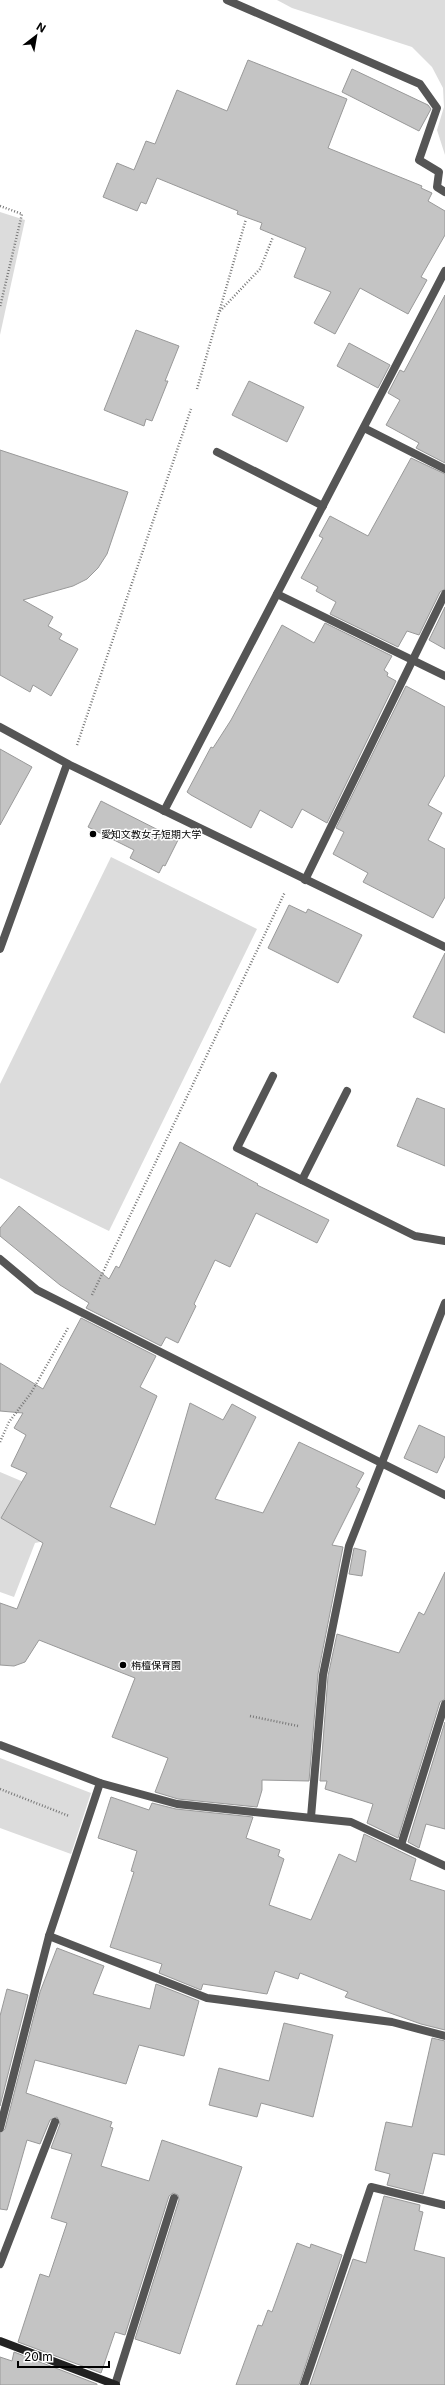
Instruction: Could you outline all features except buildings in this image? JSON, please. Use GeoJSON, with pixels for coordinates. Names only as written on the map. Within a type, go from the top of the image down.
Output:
{"type":"FeatureCollection","features":[{"type":"Feature","properties":{"kind":"main road"},"geometry":{"type":"LineString","coordinates":[[0,2341],[115,2385]]}},
{"type":"Feature","properties":{"kind":"street"},"geometry":{"type":"LineString","coordinates":[[227,0],[420,84],[437,108],[419,160],[438,172],[437,187],[445,192]]}},
{"type":"Feature","properties":{"kind":"street"},"geometry":{"type":"LineString","coordinates":[[164,811],[445,272]]}},
{"type":"Feature","properties":{"kind":"street"},"geometry":{"type":"LineString","coordinates":[[364,428],[445,469]]}},
{"type":"Feature","properties":{"kind":"street"},"geometry":{"type":"LineString","coordinates":[[217,452],[323,506]]}},
{"type":"Feature","properties":{"kind":"street"},"geometry":{"type":"LineString","coordinates":[[277,594],[445,676]]}},
{"type":"Feature","properties":{"kind":"street"},"geometry":{"type":"LineString","coordinates":[[305,880],[445,594]]}},
{"type":"Feature","properties":{"kind":"street"},"geometry":{"type":"LineString","coordinates":[[0,727],[69,764],[164,811],[445,947]]}},
{"type":"Feature","properties":{"kind":"street"},"geometry":{"type":"LineString","coordinates":[[0,949],[69,764]]}},
{"type":"Feature","properties":{"kind":"street"},"geometry":{"type":"LineString","coordinates":[[273,1076],[237,1148],[415,1236],[445,1241]]}},
{"type":"Feature","properties":{"kind":"street"},"geometry":{"type":"LineString","coordinates":[[302,1180],[347,1091]]}},
{"type":"Feature","properties":{"kind":"street"},"geometry":{"type":"LineString","coordinates":[[0,1259],[38,1290],[445,1495]]}},
{"type":"Feature","properties":{"kind":"street"},"geometry":{"type":"LineString","coordinates":[[311,1817],[324,1675],[349,1546],[383,1464],[445,1303]]}},
{"type":"Feature","properties":{"kind":"street"},"geometry":{"type":"LineString","coordinates":[[401,1845],[445,1704]]}},
{"type":"Feature","properties":{"kind":"street"},"geometry":{"type":"LineString","coordinates":[[0,1744],[100,1783],[177,1804],[351,1822],[445,1866]]}},
{"type":"Feature","properties":{"kind":"street"},"geometry":{"type":"LineString","coordinates":[[0,2128],[49,1936],[100,1783]]}},
{"type":"Feature","properties":{"kind":"street"},"geometry":{"type":"LineString","coordinates":[[49,1936],[207,1998],[392,2022],[445,2036]]}},
{"type":"Feature","properties":{"kind":"street"},"geometry":{"type":"LineString","coordinates":[[0,2264],[55,2122]]}},
{"type":"Feature","properties":{"kind":"street"},"geometry":{"type":"LineString","coordinates":[[304,2385],[371,2187],[445,2205]]}},
{"type":"Feature","properties":{"kind":"street"},"geometry":{"type":"LineString","coordinates":[[115,2385],[174,2198]]}},
{"type":"Feature","properties":{"kind":"path"},"geometry":{"type":"LineString","coordinates":[[0,206],[22,214],[0,307]]}},
{"type":"Feature","properties":{"kind":"path"},"geometry":{"type":"LineString","coordinates":[[197,389],[246,219]]}},
{"type":"Feature","properties":{"kind":"path"},"geometry":{"type":"LineString","coordinates":[[220,311],[260,269],[273,238]]}},
{"type":"Feature","properties":{"kind":"path"},"geometry":{"type":"LineString","coordinates":[[69,764],[192,409]]}},
{"type":"Feature","properties":{"kind":"path"},"geometry":{"type":"LineString","coordinates":[[0,1442],[9,1422],[31,1392],[81,1312],[294,874]]}},
{"type":"Feature","properties":{"kind":"path"},"geometry":{"type":"LineString","coordinates":[[250,1716],[319,1730]]}},
{"type":"Feature","properties":{"kind":"path"},"geometry":{"type":"LineString","coordinates":[[0,1790],[86,1823]]}},
{"type":"Feature","properties":{"kind":"shaded area"},"geometry":{"type":"Polygon","coordinates":[[[277,0],[445,0],[445,155],[437,130],[444,107],[443,88],[432,67],[412,47],[292,8],[277,0]]]}},
{"type":"Feature","properties":{"kind":"shaded area"},"geometry":{"type":"Polygon","coordinates":[[[0,212],[25,220],[0,335],[0,212]]]}},
{"type":"Feature","properties":{"kind":"shaded area"},"geometry":{"type":"Polygon","coordinates":[[[111,857],[257,929],[109,1231],[0,1178],[0,1084],[111,857]]]}},
{"type":"Feature","properties":{"kind":"shaded area"},"geometry":{"type":"Polygon","coordinates":[[[0,1472],[52,1494],[45,1541],[35,1543],[14,1597],[0,1592],[0,1472]]]}},
{"type":"Feature","properties":{"kind":"shaded area"},"geometry":{"type":"Polygon","coordinates":[[[0,1758],[91,1793],[71,1854],[0,1828],[0,1758]]]}},
{"type":"Feature","properties":{"kind":"place","name":"愛知文教女子短期大学"},"geometry":{"type":"Point","coordinates":[93,834]}},
{"type":"Feature","properties":{"kind":"place","name":"栴檀保育園"},"geometry":{"type":"Point","coordinates":[123,1665]}}]}
